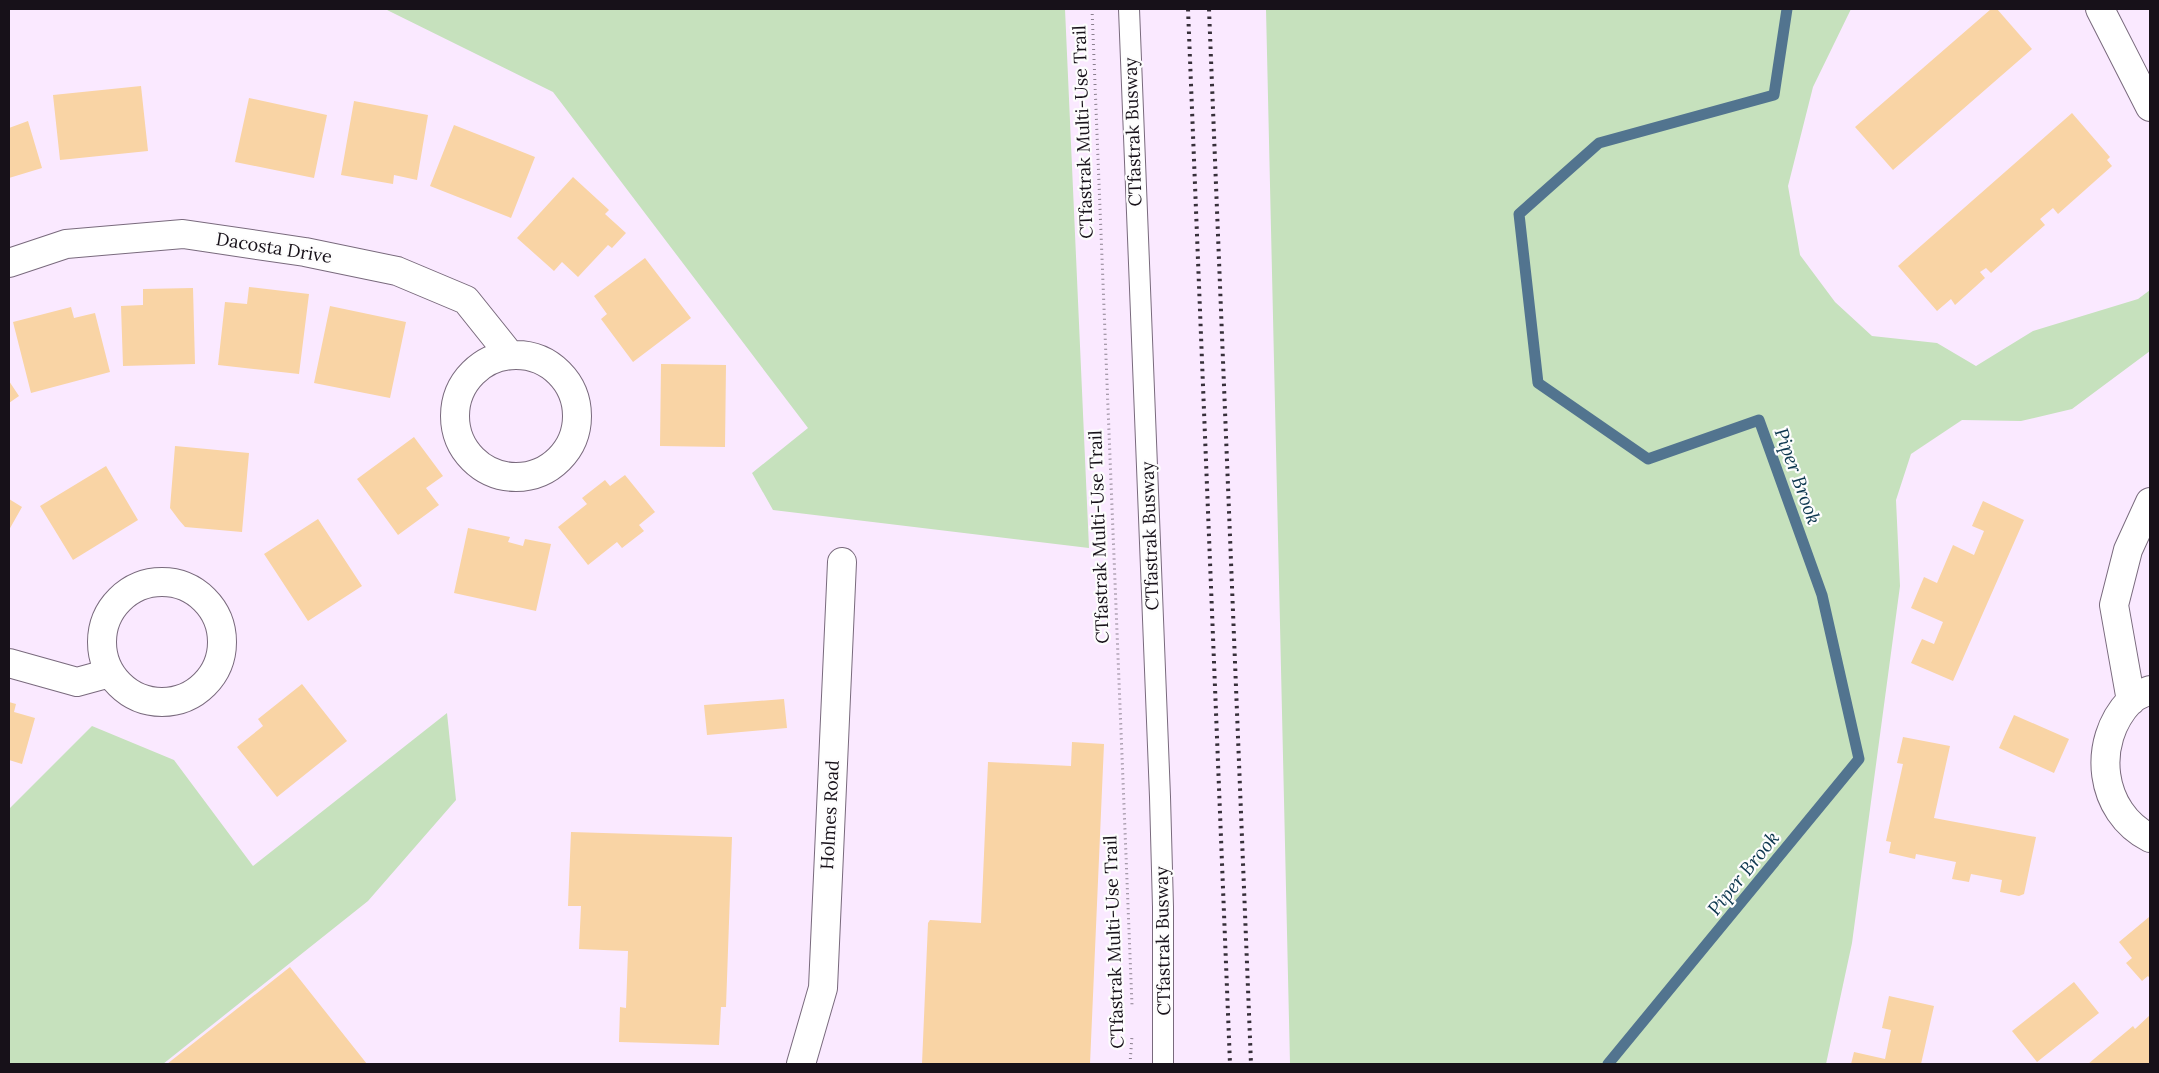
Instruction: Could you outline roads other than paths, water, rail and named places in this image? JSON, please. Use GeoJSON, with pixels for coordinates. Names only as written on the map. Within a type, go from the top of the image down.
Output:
{"type":"FeatureCollection","features":[{"type":"Feature","properties":{"kind":"street"},"geometry":{"type":"LineString","coordinates":[[2100,9],[2150,107]]}},
{"type":"Feature","properties":{"kind":"street","name":"Dacosta Drive"},"geometry":{"type":"LineString","coordinates":[[9,263],[66,244],[183,234],[305,252],[397,271],[466,300],[510,355]]}},
{"type":"Feature","properties":{"kind":"street"},"geometry":{"type":"LineString","coordinates":[[510,355],[530,356],[548,364],[563,376],[573,393],[577,412],[576,432],[567,450],[554,464],[537,474],[516,477],[496,474],[478,464],[464,449],[456,429],[455,409],[462,389],[474,372],[491,361],[510,355]]}},
{"type":"Feature","properties":{"kind":"street"},"geometry":{"type":"LineString","coordinates":[[2150,502],[2128,550],[2114,605],[2141,695],[2110,730],[2104,767],[2113,802],[2135,830],[2150,838]]}},
{"type":"Feature","properties":{"kind":"street","name":"Holmes Road"},"geometry":{"type":"LineString","coordinates":[[801,1064],[822,988],[842,562]]}},
{"type":"Feature","properties":{"kind":"street"},"geometry":{"type":"LineString","coordinates":[[156,582],[176,582],[194,590],[210,603],[219,620],[223,640],[220,660],[211,677],[197,691],[179,699],[159,702],[140,698],[123,688],[110,673],[103,654],[102,634],[108,615],[120,599],[136,587],[156,582]]}},
{"type":"Feature","properties":{"kind":"street"},"geometry":{"type":"LineString","coordinates":[[9,664],[77,682],[110,673]]}},
{"type":"Feature","properties":{"kind":"lane","name":"CTfastrak Busway"},"geometry":{"type":"LineString","coordinates":[[1129,9],[1160,797],[1163,925],[1163,1064]]}},
{"type":"Feature","properties":{"kind":"waterway","name":"Piper Brook"},"geometry":{"type":"LineString","coordinates":[[1608,1064],[1859,759],[1822,595],[1759,420],[1648,459],[1538,383],[1519,214],[1599,143],[1774,95],[1787,9]]}},
{"type":"Feature","properties":{"kind":"railway"},"geometry":{"type":"LineString","coordinates":[[1188,9],[1230,1064]]}},
{"type":"Feature","properties":{"kind":"railway"},"geometry":{"type":"LineString","coordinates":[[1209,9],[1251,1064]]}}]}
